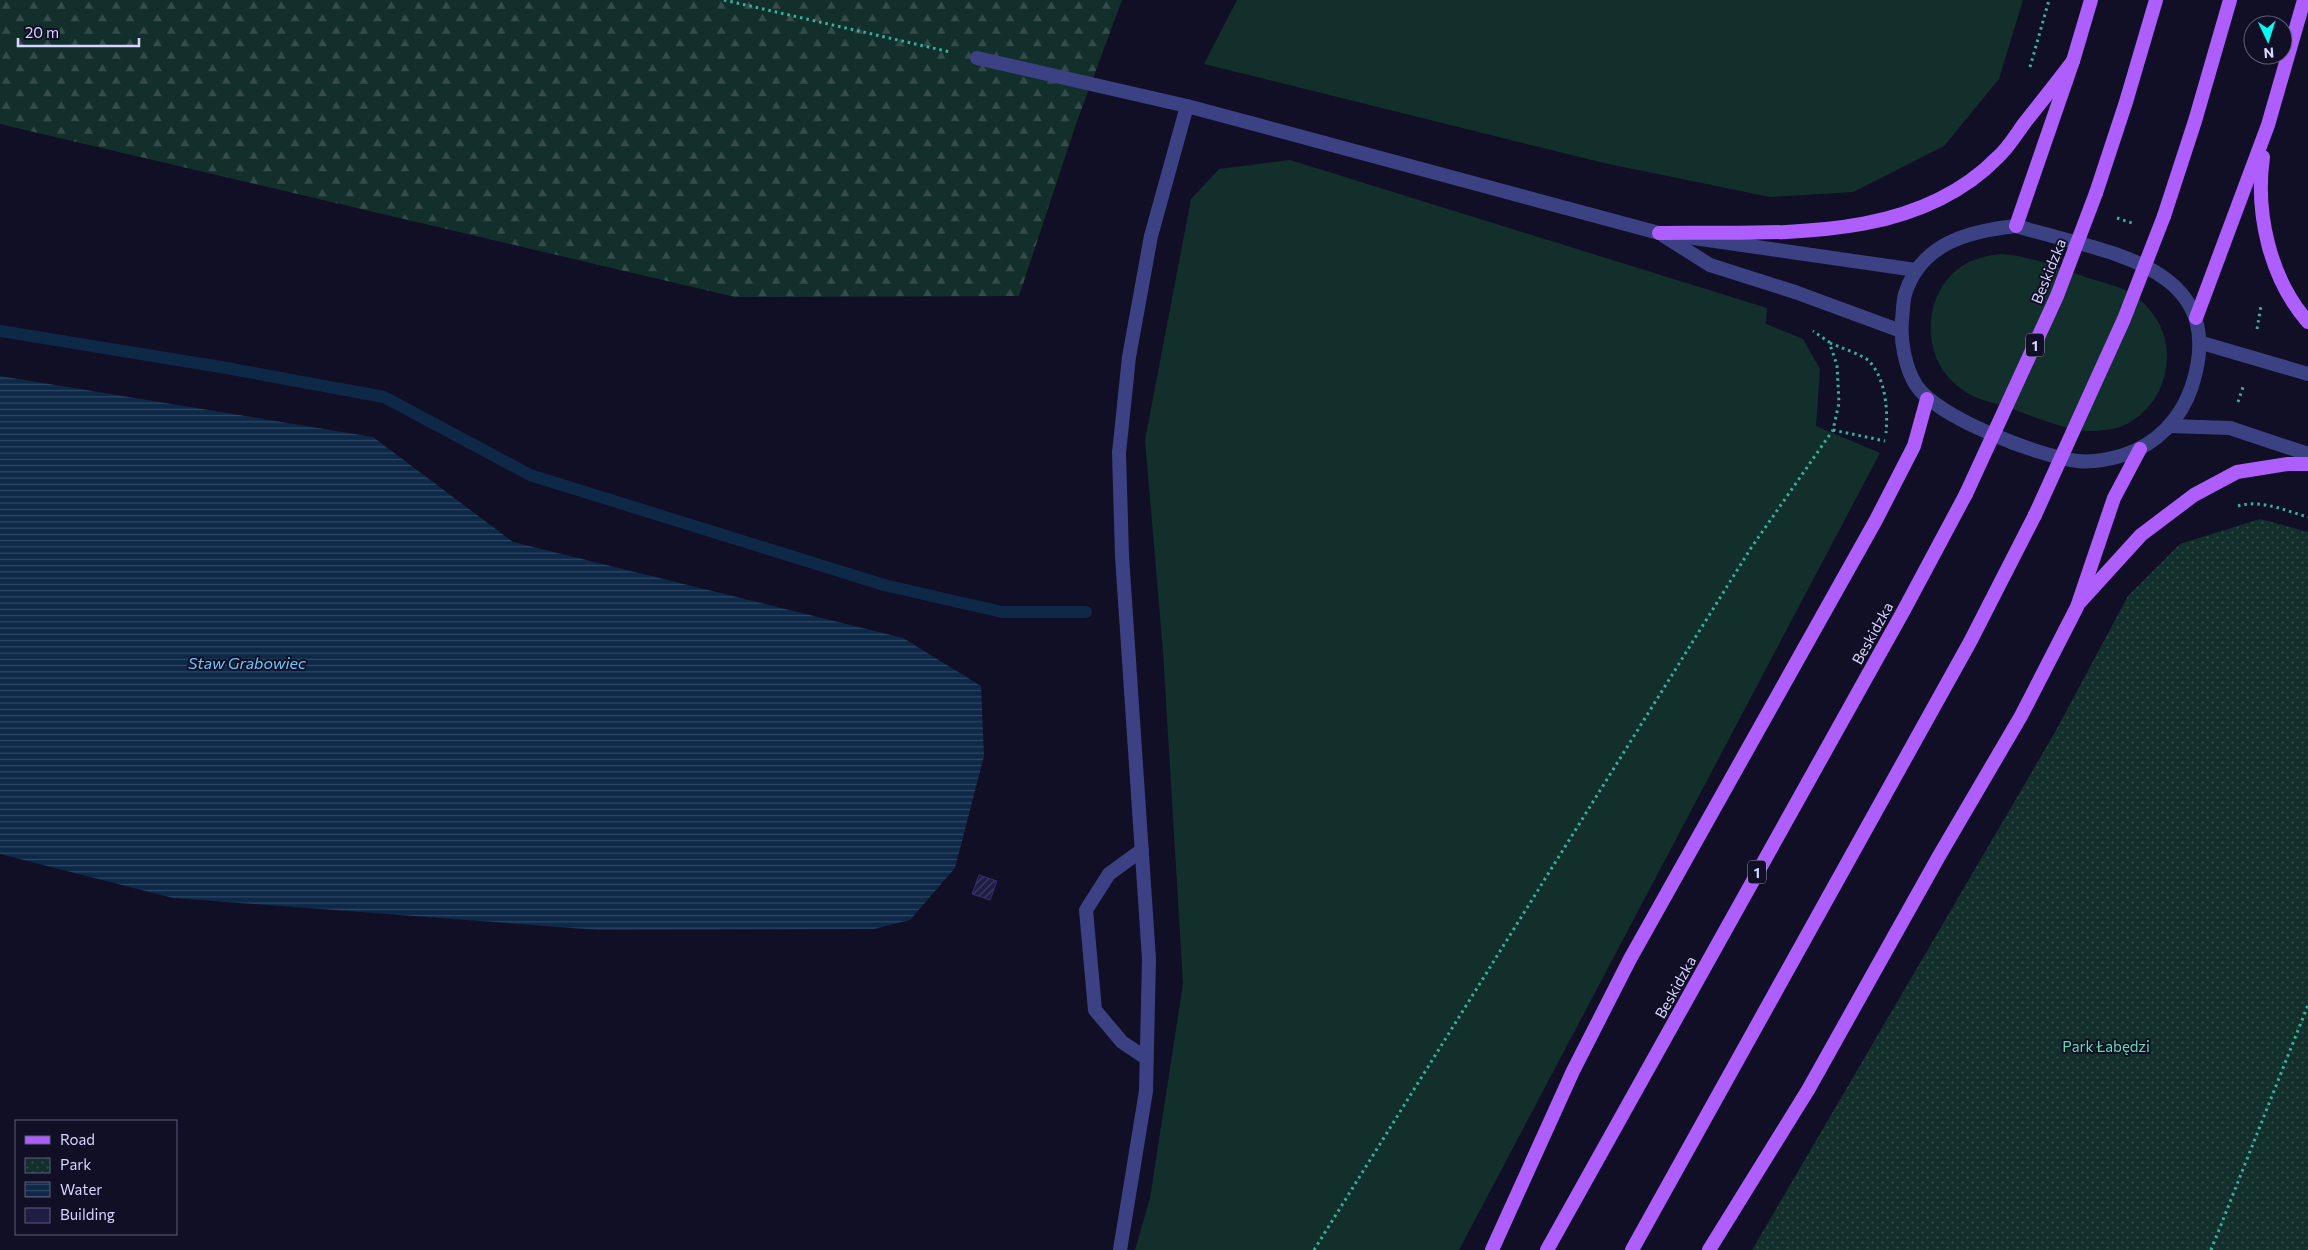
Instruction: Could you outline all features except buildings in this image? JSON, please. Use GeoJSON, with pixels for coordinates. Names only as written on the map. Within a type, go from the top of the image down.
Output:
{"type":"FeatureCollection","features":[{"type":"Feature","properties":{"kind":"main road"},"geometry":{"type":"LineString","coordinates":[[2016,226],[2073,61],[2091,0]]}},
{"type":"Feature","properties":{"kind":"main road","name":"Beskidzka"},"geometry":{"type":"LineString","coordinates":[[1546,1250],[1904,610],[1966,494],[2053,305],[2096,193],[2126,102],[2156,0]]}},
{"type":"Feature","properties":{"kind":"main road"},"geometry":{"type":"LineString","coordinates":[[1632,1250],[1970,642],[2035,515],[2124,319],[2164,216],[2195,121],[2230,0]]}},
{"type":"Feature","properties":{"kind":"main road"},"geometry":{"type":"LineString","coordinates":[[2196,318],[2268,125],[2304,0]]}},
{"type":"Feature","properties":{"kind":"main road"},"geometry":{"type":"LineString","coordinates":[[1659,234],[1843,229],[1891,218],[1933,202],[1971,181],[1999,157],[2073,61]]}},
{"type":"Feature","properties":{"kind":"main road"},"geometry":{"type":"LineString","coordinates":[[2268,125],[2261,173],[2262,207],[2268,246],[2288,293],[2308,322]]}},
{"type":"Feature","properties":{"kind":"main road"},"geometry":{"type":"LineString","coordinates":[[1492,1250],[1573,1070],[1630,959],[1876,520],[1914,446],[1927,399]]}},
{"type":"Feature","properties":{"kind":"main road"},"geometry":{"type":"LineString","coordinates":[[1709,1250],[1808,1090],[2021,716],[2076,606],[2114,498],[2140,450]]}},
{"type":"Feature","properties":{"kind":"main road"},"geometry":{"type":"LineString","coordinates":[[2076,606],[2141,535],[2194,495],[2237,472],[2288,464],[2308,464]]}},
{"type":"Feature","properties":{"kind":"street"},"geometry":{"type":"LineString","coordinates":[[977,58],[1187,106],[1659,234],[1916,270]]}},
{"type":"Feature","properties":{"kind":"street"},"geometry":{"type":"LineString","coordinates":[[1120,1250],[1146,1091],[1149,959],[1122,556],[1120,453],[1129,357],[1151,236],[1187,106]]}},
{"type":"Feature","properties":{"kind":"street"},"geometry":{"type":"LineString","coordinates":[[2016,226],[2125,257],[2164,276],[2182,292],[2196,318],[2202,343],[2192,387],[2183,408],[2170,426],[2140,450],[2118,456],[2080,462],[2055,458],[2032,451],[1985,430],[1927,399],[1915,384],[1908,365],[1901,331],[1905,295],[1916,270],[1928,257],[1952,240],[1980,230],[2016,226]]}},
{"type":"Feature","properties":{"kind":"street"},"geometry":{"type":"LineString","coordinates":[[1659,234],[1710,264],[1795,292],[1901,331]]}},
{"type":"Feature","properties":{"kind":"street"},"geometry":{"type":"LineString","coordinates":[[2202,343],[2308,374]]}},
{"type":"Feature","properties":{"kind":"street"},"geometry":{"type":"LineString","coordinates":[[2170,426],[2230,428],[2308,454]]}},
{"type":"Feature","properties":{"kind":"street"},"geometry":{"type":"LineString","coordinates":[[1142,850],[1109,874],[1086,910],[1095,1010],[1122,1042],[1146,1058]]}},
{"type":"Feature","properties":{"kind":"path"},"geometry":{"type":"LineString","coordinates":[[724,0],[977,58]]}},
{"type":"Feature","properties":{"kind":"path"},"geometry":{"type":"LineString","coordinates":[[1809,328],[1829,342],[1869,361],[1882,386],[1888,412],[1886,441]]}},
{"type":"Feature","properties":{"kind":"path"},"geometry":{"type":"LineString","coordinates":[[1314,1250],[1751,548],[1833,430],[1839,403],[1837,365],[1829,342]]}},
{"type":"Feature","properties":{"kind":"path"},"geometry":{"type":"LineString","coordinates":[[2262,504],[2308,517]]}},
{"type":"Feature","properties":{"kind":"path"},"geometry":{"type":"LineString","coordinates":[[2211,1250],[2308,1005]]}},
{"type":"Feature","properties":{"kind":"green space"},"geometry":{"type":"Polygon","coordinates":[[[0,0],[1122,0],[1076,124],[1019,296],[735,297],[0,124],[0,0]]]}},
{"type":"Feature","properties":{"kind":"green space"},"geometry":{"type":"Polygon","coordinates":[[[1237,0],[2023,0],[1999,79],[1944,146],[1853,192],[1770,197],[1604,163],[1204,64],[1237,0]]]}},
{"type":"Feature","properties":{"kind":"green space"},"geometry":{"type":"Polygon","coordinates":[[[1290,160],[1767,308],[1766,324],[1803,339],[1820,369],[1816,426],[1880,453],[1459,1250],[1135,1250],[1150,1198],[1183,984],[1163,651],[1145,440],[1191,199],[1219,169],[1290,160]]]}},
{"type":"Feature","properties":{"kind":"green space"},"geometry":{"type":"Polygon","coordinates":[[[2001,254],[2035,260],[2115,286],[2133,294],[2146,306],[2158,322],[2165,338],[2167,354],[2166,371],[2161,387],[2153,402],[2141,414],[2118,428],[2097,431],[2079,430],[2058,425],[1980,399],[1959,388],[1953,382],[1942,369],[1931,339],[1931,322],[1934,306],[1940,291],[1949,277],[1962,266],[1976,259],[2001,254]]]}},
{"type":"Feature","properties":{"kind":"green space","name":"Park Łabędzi"},"geometry":{"type":"Polygon","coordinates":[[[2260,519],[2308,532],[2308,1250],[1752,1250],[2054,734],[2128,596],[2180,544],[2260,519]]]}},
{"type":"Feature","properties":{"kind":"water","name":"Staw Grabowiec"},"geometry":{"type":"Polygon","coordinates":[[[0,376],[373,437],[513,542],[903,638],[981,686],[984,756],[955,868],[910,920],[874,929],[599,930],[173,898],[0,854],[0,376]]]}},
{"type":"Feature","properties":{"kind":"waterway"},"geometry":{"type":"LineString","coordinates":[[0,331],[221,367],[384,397],[530,475],[884,585],[1002,612],[1086,612]]}}]}
